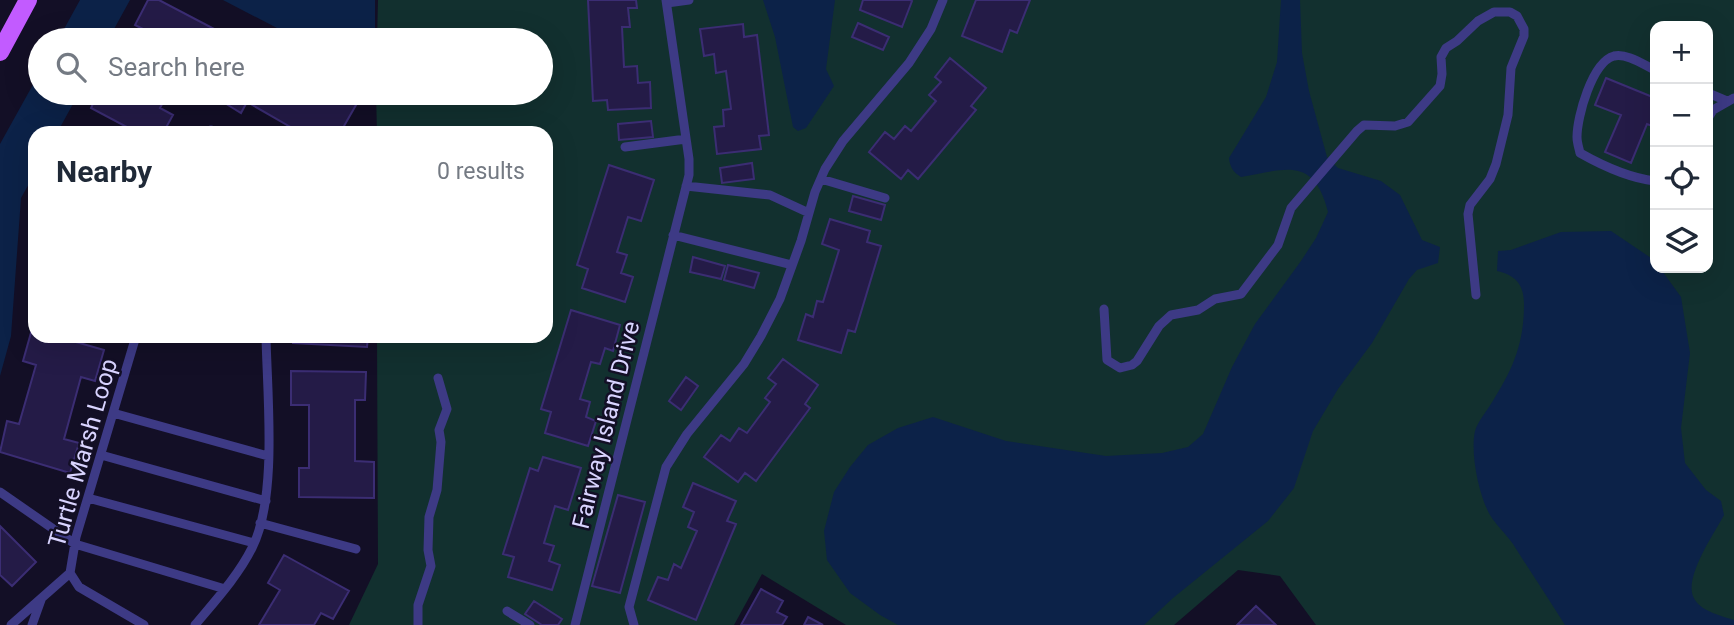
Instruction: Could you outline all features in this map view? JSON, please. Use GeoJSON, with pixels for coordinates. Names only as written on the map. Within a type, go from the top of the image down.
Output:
{"type":"FeatureCollection","features":[{"type":"Feature","properties":{"kind":"main road"},"geometry":{"type":"LineString","coordinates":[[0,51],[28,0]]}},
{"type":"Feature","properties":{"kind":"lane"},"geometry":{"type":"LineString","coordinates":[[667,1],[689,0]]}},
{"type":"Feature","properties":{"kind":"lane"},"geometry":{"type":"LineString","coordinates":[[634,625],[629,607],[666,467],[687,434],[744,364],[780,299],[821,179],[843,141],[909,63],[931,29],[943,0]]}},
{"type":"Feature","properties":{"kind":"lane","name":"Fairway Island Drive"},"geometry":{"type":"LineString","coordinates":[[575,625],[689,167],[667,1]]}},
{"type":"Feature","properties":{"kind":"lane"},"geometry":{"type":"LineString","coordinates":[[1104,309],[1107,360],[1120,368],[1132,365],[1159,326],[1171,316],[1198,310],[1216,299],[1241,294],[1278,245],[1291,208],[1364,125],[1395,126],[1408,122],[1440,86],[1443,53],[1478,21],[1502,10],[1517,16],[1524,29],[1524,36],[1511,68],[1508,115],[1496,164],[1490,179],[1470,205],[1468,214],[1476,295]]}},
{"type":"Feature","properties":{"kind":"lane"},"geometry":{"type":"LineString","coordinates":[[1650,68],[1628,58],[1615,56],[1601,64],[1592,78],[1578,122],[1576,140],[1580,153],[1629,175],[1650,180]]}},
{"type":"Feature","properties":{"kind":"lane"},"geometry":{"type":"LineString","coordinates":[[1713,94],[1730,99]]}},
{"type":"Feature","properties":{"kind":"lane"},"geometry":{"type":"LineString","coordinates":[[1713,110],[1730,99]]}},
{"type":"Feature","properties":{"kind":"lane"},"geometry":{"type":"LineString","coordinates":[[625,147],[686,139]]}},
{"type":"Feature","properties":{"kind":"lane"},"geometry":{"type":"LineString","coordinates":[[821,179],[884,198]]}},
{"type":"Feature","properties":{"kind":"lane"},"geometry":{"type":"LineString","coordinates":[[686,186],[770,195],[809,213]]}},
{"type":"Feature","properties":{"kind":"lane"},"geometry":{"type":"LineString","coordinates":[[673,235],[792,265]]}},
{"type":"Feature","properties":{"kind":"lane","name":"Turtle Marsh Loop"},"geometry":{"type":"LineString","coordinates":[[134,343],[75,544],[70,573],[79,587],[144,625]]}},
{"type":"Feature","properties":{"kind":"lane"},"geometry":{"type":"LineString","coordinates":[[195,625],[225,589],[254,543],[266,501],[266,343]]}},
{"type":"Feature","properties":{"kind":"lane"},"geometry":{"type":"LineString","coordinates":[[418,625],[418,605],[431,566],[429,517],[437,490],[441,442],[439,430],[447,409],[438,378]]}},
{"type":"Feature","properties":{"kind":"lane"},"geometry":{"type":"LineString","coordinates":[[113,413],[268,456]]}},
{"type":"Feature","properties":{"kind":"lane"},"geometry":{"type":"LineString","coordinates":[[101,455],[266,501]]}},
{"type":"Feature","properties":{"kind":"lane"},"geometry":{"type":"LineString","coordinates":[[0,492],[75,544],[225,589]]}},
{"type":"Feature","properties":{"kind":"lane"},"geometry":{"type":"LineString","coordinates":[[88,498],[254,543]]}},
{"type":"Feature","properties":{"kind":"lane"},"geometry":{"type":"LineString","coordinates":[[260,523],[356,549]]}},
{"type":"Feature","properties":{"kind":"lane"},"geometry":{"type":"LineString","coordinates":[[11,625],[70,573]]}},
{"type":"Feature","properties":{"kind":"lane"},"geometry":{"type":"LineString","coordinates":[[32,625],[41,598]]}},
{"type":"Feature","properties":{"kind":"lane"},"geometry":{"type":"LineString","coordinates":[[507,611],[530,625]]}},
{"type":"Feature","properties":{"kind":"green space"},"geometry":{"type":"Polygon","coordinates":[[[378,0],[1734,0],[1734,625],[1316,625],[1280,576],[1238,570],[1174,625],[846,625],[762,574],[734,625],[349,625],[378,564],[377,343],[553,343],[553,126],[377,126],[376,105],[553,105],[553,28],[377,28],[378,0]]]}},
{"type":"Feature","properties":{"kind":"water"},"geometry":{"type":"Polygon","coordinates":[[[80,0],[130,0],[115,28],[65,28],[80,0]]]}},
{"type":"Feature","properties":{"kind":"water"},"geometry":{"type":"Polygon","coordinates":[[[223,0],[375,0],[375,28],[277,28],[223,0]]]}},
{"type":"Feature","properties":{"kind":"water"},"geometry":{"type":"Polygon","coordinates":[[[763,0],[835,0],[826,69],[834,86],[806,128],[798,131],[793,127],[775,37],[763,0]]]}},
{"type":"Feature","properties":{"kind":"water"},"geometry":{"type":"Polygon","coordinates":[[[1281,0],[1300,0],[1302,53],[1327,157],[1338,168],[1381,181],[1400,195],[1422,240],[1440,247],[1438,263],[1417,270],[1409,279],[1372,343],[1338,389],[1313,431],[1294,488],[1268,521],[1144,625],[898,625],[880,615],[850,593],[827,560],[824,531],[834,492],[850,467],[868,445],[898,428],[933,417],[1006,441],[1106,456],[1162,453],[1188,447],[1203,434],[1232,367],[1255,324],[1316,238],[1328,212],[1322,194],[1306,174],[1285,170],[1241,177],[1229,161],[1266,97],[1277,62],[1281,0]]]}},
{"type":"Feature","properties":{"kind":"water"},"geometry":{"type":"Polygon","coordinates":[[[28,94],[28,105],[72,105],[61,126],[28,126],[28,186],[21,198],[11,336],[0,376],[0,144],[28,94]]]}},
{"type":"Feature","properties":{"kind":"water"},"geometry":{"type":"Polygon","coordinates":[[[1611,231],[1650,257],[1650,273],[1664,273],[1681,297],[1690,353],[1681,428],[1685,463],[1706,490],[1721,501],[1724,515],[1695,570],[1692,592],[1703,608],[1734,620],[1734,625],[1565,625],[1513,544],[1490,515],[1482,497],[1476,474],[1475,431],[1512,365],[1524,318],[1520,286],[1509,275],[1497,271],[1498,251],[1511,250],[1561,232],[1611,231]]]}},
{"type":"Feature","properties":{"kind":"building"},"geometry":{"type":"Polygon","coordinates":[[[148,0],[159,0],[212,28],[141,28],[135,25],[148,0]]]}},
{"type":"Feature","properties":{"kind":"building"},"geometry":{"type":"Polygon","coordinates":[[[588,0],[636,0],[637,8],[628,8],[630,27],[622,27],[624,67],[637,66],[638,83],[650,82],[651,108],[608,110],[607,100],[593,101],[588,0]]]}},
{"type":"Feature","properties":{"kind":"building"},"geometry":{"type":"Polygon","coordinates":[[[863,0],[912,1],[902,27],[860,10],[863,0]]]}},
{"type":"Feature","properties":{"kind":"building"},"geometry":{"type":"Polygon","coordinates":[[[976,0],[1030,0],[1017,33],[1010,30],[1002,52],[962,36],[976,0]]]}},
{"type":"Feature","properties":{"kind":"building"},"geometry":{"type":"Polygon","coordinates":[[[858,23],[889,37],[883,50],[852,37],[858,23]]]}},
{"type":"Feature","properties":{"kind":"building"},"geometry":{"type":"Polygon","coordinates":[[[743,24],[744,37],[757,35],[769,135],[759,136],[761,149],[717,154],[714,127],[724,126],[723,110],[731,109],[726,71],[716,73],[714,54],[704,56],[700,29],[743,24]]]}},
{"type":"Feature","properties":{"kind":"building"},"geometry":{"type":"Polygon","coordinates":[[[950,58],[986,88],[971,106],[976,110],[918,179],[908,170],[901,179],[869,152],[885,132],[894,139],[905,126],[911,131],[936,101],[929,95],[941,82],[935,77],[950,58]]]}},
{"type":"Feature","properties":{"kind":"building"},"geometry":{"type":"Polygon","coordinates":[[[1606,78],[1650,96],[1650,125],[1647,124],[1631,163],[1605,152],[1621,115],[1595,105],[1606,78]]]}},
{"type":"Feature","properties":{"kind":"building"},"geometry":{"type":"Polygon","coordinates":[[[92,105],[162,105],[160,108],[173,115],[167,126],[125,126],[91,108],[92,105]]]}},
{"type":"Feature","properties":{"kind":"building"},"geometry":{"type":"Polygon","coordinates":[[[228,105],[245,105],[241,113],[228,105]]]}},
{"type":"Feature","properties":{"kind":"building"},"geometry":{"type":"Polygon","coordinates":[[[252,105],[356,105],[344,126],[289,126],[252,105]]]}},
{"type":"Feature","properties":{"kind":"building"},"geometry":{"type":"Polygon","coordinates":[[[651,121],[653,137],[619,140],[618,124],[651,121]]]}},
{"type":"Feature","properties":{"kind":"building"},"geometry":{"type":"Polygon","coordinates":[[[752,163],[754,179],[722,183],[720,168],[752,163]]]}},
{"type":"Feature","properties":{"kind":"building"},"geometry":{"type":"Polygon","coordinates":[[[609,165],[654,180],[641,221],[628,217],[617,252],[627,255],[621,273],[633,277],[625,302],[582,288],[588,269],[577,265],[609,165]]]}},
{"type":"Feature","properties":{"kind":"building"},"geometry":{"type":"Polygon","coordinates":[[[853,196],[885,205],[881,220],[849,211],[853,196]]]}},
{"type":"Feature","properties":{"kind":"building"},"geometry":{"type":"Polygon","coordinates":[[[830,219],[870,231],[867,242],[881,246],[855,332],[848,330],[841,353],[798,340],[806,314],[813,317],[817,301],[823,302],[839,250],[822,244],[830,219]]]}},
{"type":"Feature","properties":{"kind":"building"},"geometry":{"type":"Polygon","coordinates":[[[693,257],[725,266],[721,279],[690,272],[693,257]]]}},
{"type":"Feature","properties":{"kind":"building"},"geometry":{"type":"Polygon","coordinates":[[[728,265],[759,273],[754,288],[724,280],[728,265]]]}},
{"type":"Feature","properties":{"kind":"building"},"geometry":{"type":"Polygon","coordinates":[[[571,310],[620,325],[613,351],[605,348],[600,364],[591,362],[580,399],[590,402],[586,417],[596,421],[588,446],[545,433],[551,412],[541,409],[571,310]]]}},
{"type":"Feature","properties":{"kind":"building"},"geometry":{"type":"Polygon","coordinates":[[[28,343],[80,343],[104,350],[95,381],[81,377],[64,439],[79,443],[70,473],[0,452],[7,421],[19,424],[36,365],[23,361],[28,343]]]}},
{"type":"Feature","properties":{"kind":"building"},"geometry":{"type":"Polygon","coordinates":[[[293,343],[367,343],[367,347],[293,343]]]}},
{"type":"Feature","properties":{"kind":"building"},"geometry":{"type":"Polygon","coordinates":[[[783,359],[818,385],[805,404],[810,408],[756,481],[745,473],[738,482],[704,457],[721,435],[730,441],[739,428],[747,433],[770,402],[765,398],[776,384],[768,378],[783,359]]]}},
{"type":"Feature","properties":{"kind":"building"},"geometry":{"type":"Polygon","coordinates":[[[291,371],[366,372],[365,400],[355,400],[355,461],[374,462],[374,498],[299,497],[299,468],[309,468],[309,405],[291,405],[291,371]]]}},
{"type":"Feature","properties":{"kind":"building"},"geometry":{"type":"Polygon","coordinates":[[[686,377],[698,386],[681,410],[669,401],[686,377]]]}},
{"type":"Feature","properties":{"kind":"building"},"geometry":{"type":"Polygon","coordinates":[[[543,457],[581,468],[568,510],[555,506],[544,543],[554,546],[549,561],[560,565],[552,590],[508,577],[514,557],[503,554],[530,468],[538,471],[543,457]]]}},
{"type":"Feature","properties":{"kind":"building"},"geometry":{"type":"Polygon","coordinates":[[[693,483],[736,501],[727,521],[736,524],[696,620],[648,600],[658,577],[668,580],[674,564],[681,568],[697,531],[688,527],[694,512],[683,507],[693,483]]]}},
{"type":"Feature","properties":{"kind":"building"},"geometry":{"type":"Polygon","coordinates":[[[618,495],[645,502],[620,593],[592,586],[618,495]]]}},
{"type":"Feature","properties":{"kind":"building"},"geometry":{"type":"Polygon","coordinates":[[[0,526],[36,562],[12,586],[0,575],[0,526]]]}},
{"type":"Feature","properties":{"kind":"building"},"geometry":{"type":"Polygon","coordinates":[[[284,555],[349,591],[333,619],[321,613],[314,625],[259,625],[280,590],[268,583],[284,555]]]}},
{"type":"Feature","properties":{"kind":"building"},"geometry":{"type":"Polygon","coordinates":[[[761,589],[783,601],[777,612],[787,617],[782,625],[741,625],[761,589]]]}},
{"type":"Feature","properties":{"kind":"building"},"geometry":{"type":"Polygon","coordinates":[[[534,601],[562,619],[558,625],[542,625],[525,614],[534,601]]]}},
{"type":"Feature","properties":{"kind":"building"},"geometry":{"type":"Polygon","coordinates":[[[1256,606],[1276,625],[1237,625],[1256,606]]]}},
{"type":"Feature","properties":{"kind":"building"},"geometry":{"type":"Polygon","coordinates":[[[808,617],[823,625],[804,625],[808,617]]]}}]}
